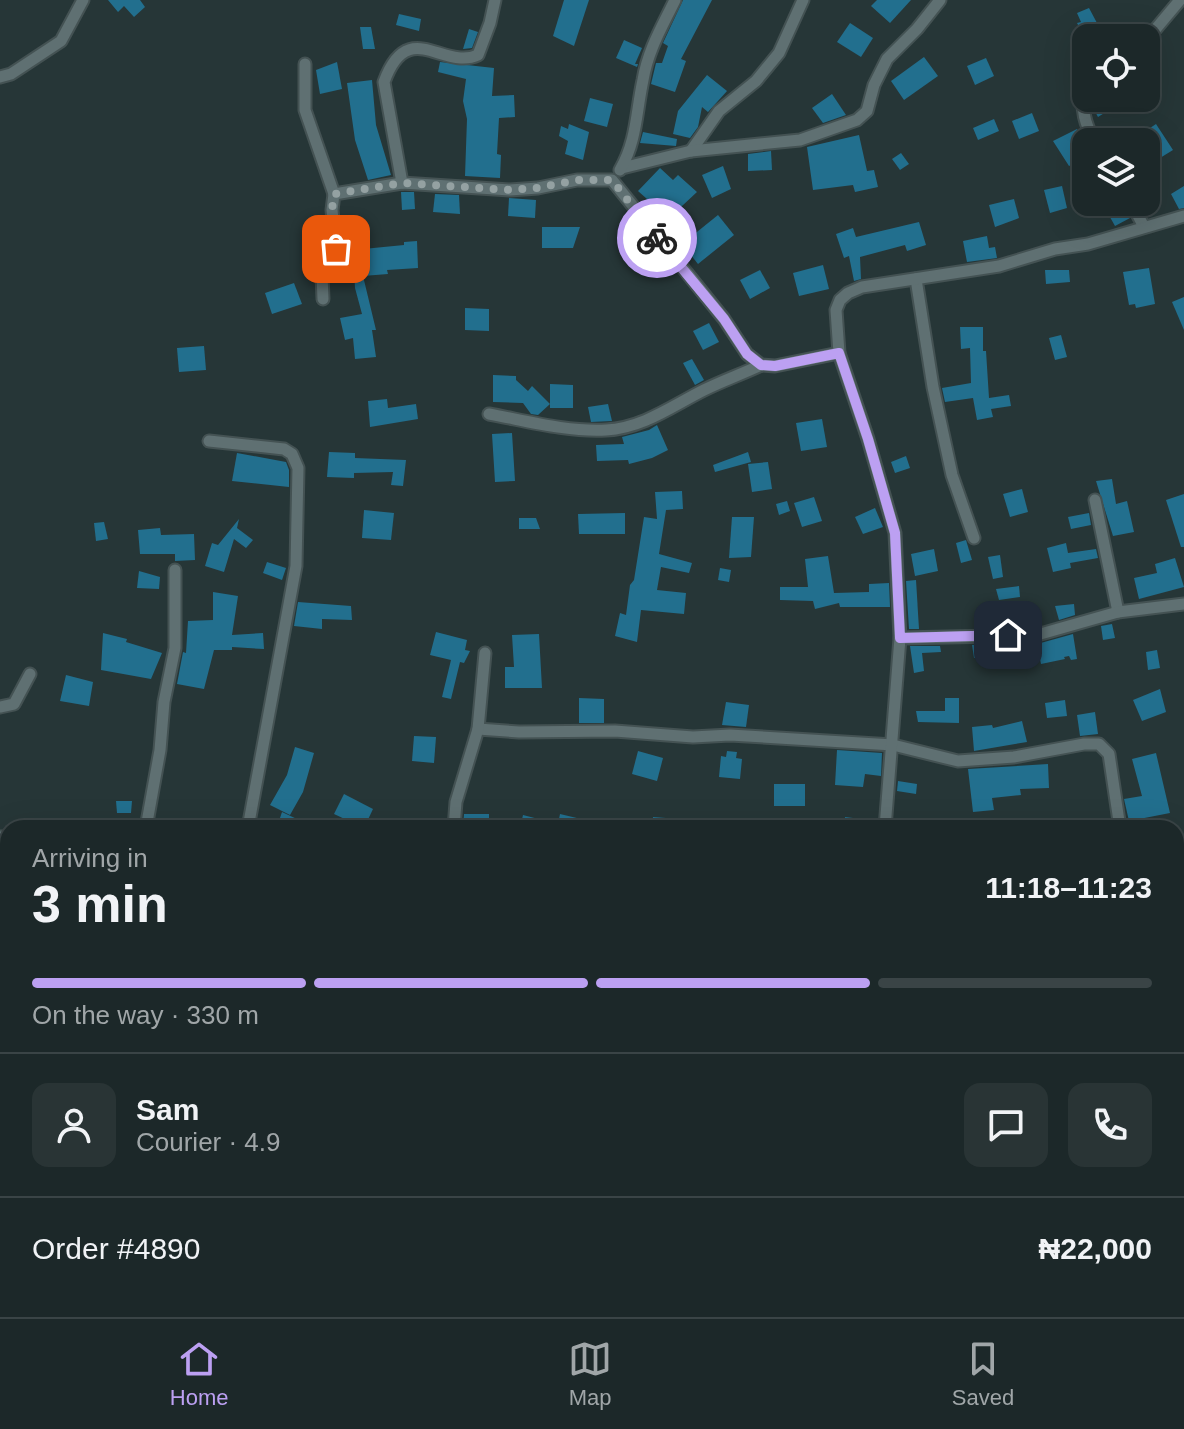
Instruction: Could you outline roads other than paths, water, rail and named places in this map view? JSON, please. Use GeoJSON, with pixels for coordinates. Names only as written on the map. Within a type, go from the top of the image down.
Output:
{"type":"FeatureCollection","features":[{"type":"Feature","properties":{"kind":"street"},"geometry":{"type":"LineString","coordinates":[[0,77],[11,74],[61,41],[83,0]]}},
{"type":"Feature","properties":{"kind":"street"},"geometry":{"type":"LineString","coordinates":[[402,183],[384,82],[389,68],[400,56],[418,48],[461,57],[478,55],[495,0]]}},
{"type":"Feature","properties":{"kind":"street"},"geometry":{"type":"LineString","coordinates":[[612,180],[622,168],[634,141],[642,81],[653,41],[675,0]]}},
{"type":"Feature","properties":{"kind":"street"},"geometry":{"type":"LineString","coordinates":[[691,151],[719,111],[756,81],[779,53],[803,0]]}},
{"type":"Feature","properties":{"kind":"street"},"geometry":{"type":"LineString","coordinates":[[622,168],[691,151],[800,140],[857,120],[867,111],[874,85],[887,59],[940,0]]}},
{"type":"Feature","properties":{"kind":"street"},"geometry":{"type":"LineString","coordinates":[[1160,24],[1180,0]]}},
{"type":"Feature","properties":{"kind":"street"},"geometry":{"type":"LineString","coordinates":[[305,64],[305,110],[334,194],[332,210],[336,249],[322,275],[323,299]]}},
{"type":"Feature","properties":{"kind":"street"},"geometry":{"type":"LineString","coordinates":[[334,194],[402,183],[510,190],[577,180],[612,180]]}},
{"type":"Feature","properties":{"kind":"street"},"geometry":{"type":"LineString","coordinates":[[612,180],[724,319],[747,354],[761,365]]}},
{"type":"Feature","properties":{"kind":"street"},"geometry":{"type":"LineString","coordinates":[[1138,216],[1144,227]]}},
{"type":"Feature","properties":{"kind":"street"},"geometry":{"type":"LineString","coordinates":[[886,820],[900,638],[895,533],[839,353],[836,310],[840,300],[862,287],[999,266],[1184,216]]}},
{"type":"Feature","properties":{"kind":"street"},"geometry":{"type":"LineString","coordinates":[[916,279],[933,387],[952,475],[974,538]]}},
{"type":"Feature","properties":{"kind":"street"},"geometry":{"type":"LineString","coordinates":[[489,414],[560,428],[607,430],[649,420],[704,390],[761,365],[775,366],[839,353]]}},
{"type":"Feature","properties":{"kind":"street"},"geometry":{"type":"LineString","coordinates":[[209,441],[284,449],[292,454],[298,468],[296,566],[249,820]]}},
{"type":"Feature","properties":{"kind":"street"},"geometry":{"type":"LineString","coordinates":[[1095,500],[1118,612]]}},
{"type":"Feature","properties":{"kind":"street"},"geometry":{"type":"LineString","coordinates":[[147,820],[175,648],[175,570]]}},
{"type":"Feature","properties":{"kind":"street"},"geometry":{"type":"LineString","coordinates":[[900,638],[1037,635],[1118,612],[1184,604]]}},
{"type":"Feature","properties":{"kind":"street"},"geometry":{"type":"LineString","coordinates":[[455,820],[456,802],[478,729],[485,653]]}},
{"type":"Feature","properties":{"kind":"street"},"geometry":{"type":"LineString","coordinates":[[0,707],[14,704],[30,674]]}},
{"type":"Feature","properties":{"kind":"street"},"geometry":{"type":"LineString","coordinates":[[478,729],[519,732],[615,731],[693,737],[730,735],[893,745],[958,761],[1014,757],[1099,744],[1109,754],[1119,820]]}}]}
